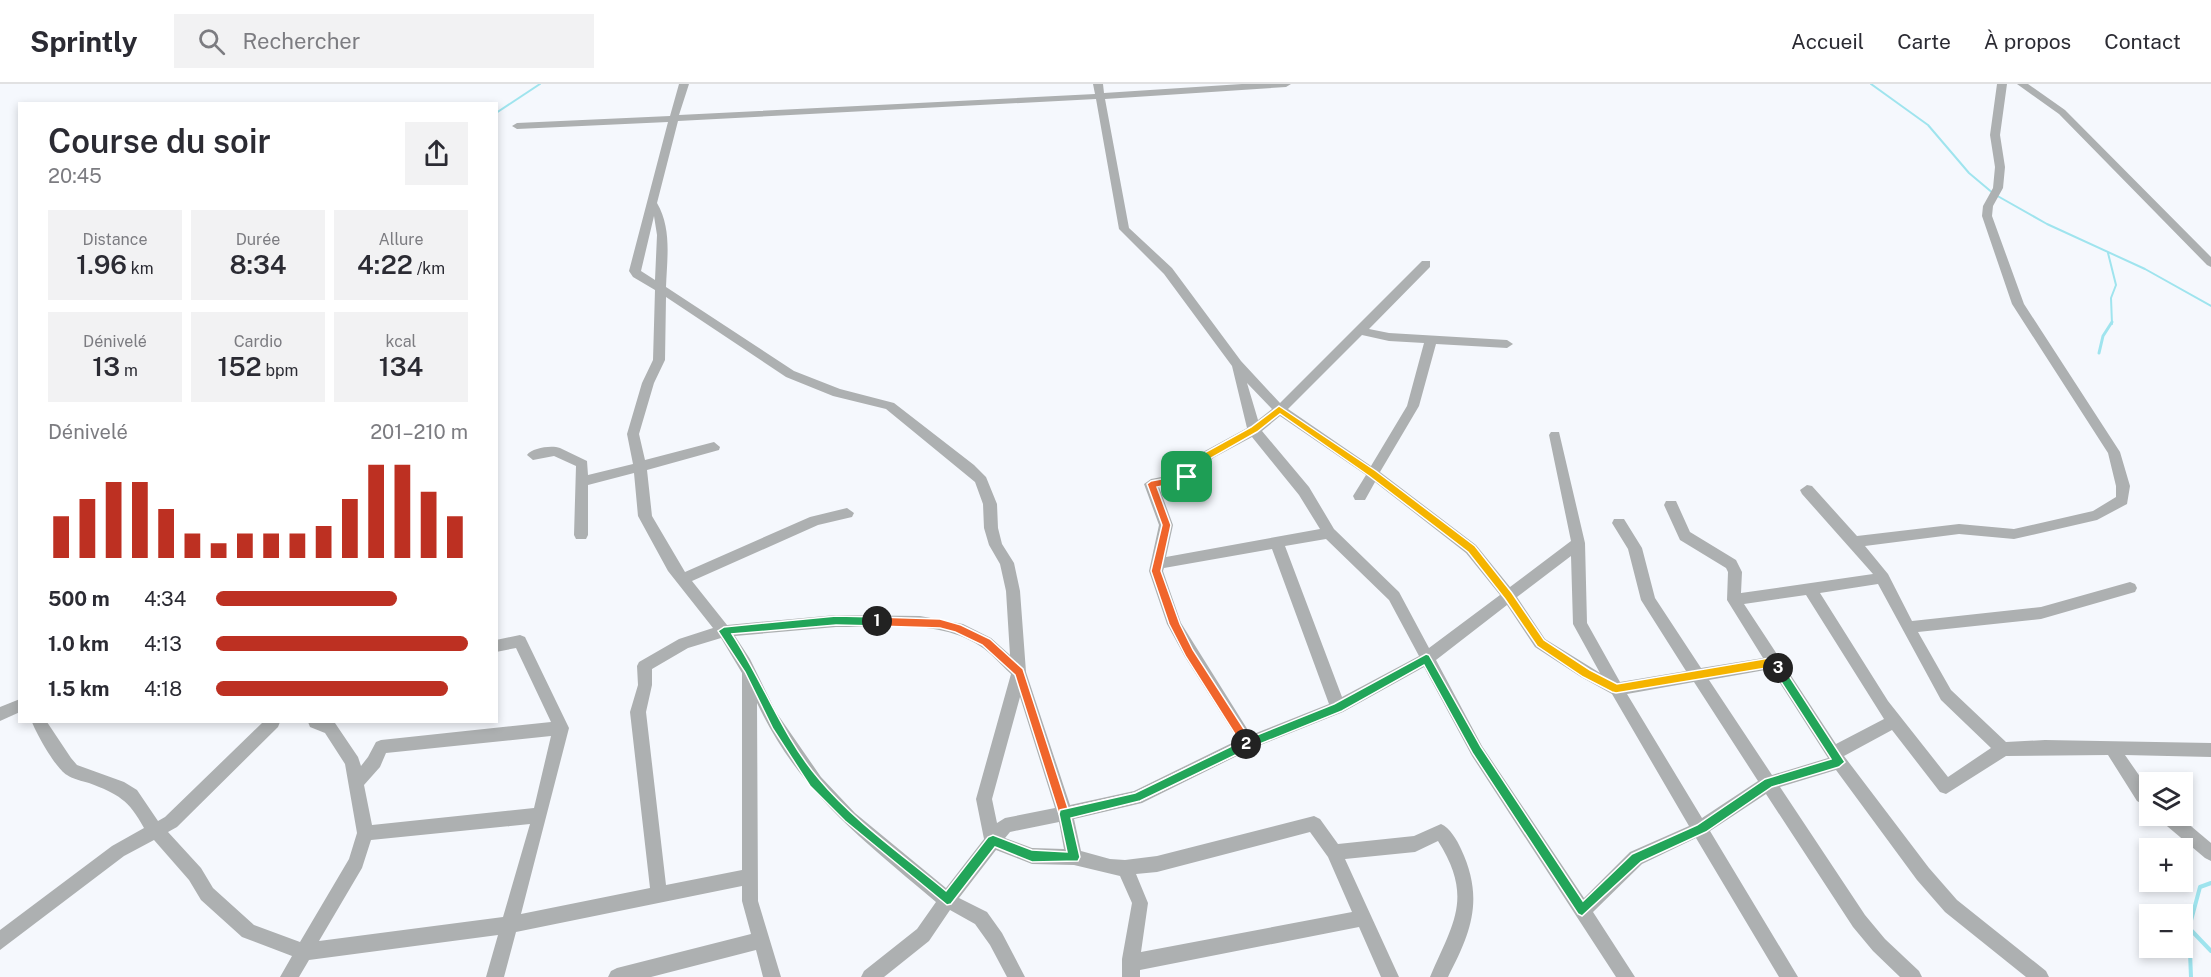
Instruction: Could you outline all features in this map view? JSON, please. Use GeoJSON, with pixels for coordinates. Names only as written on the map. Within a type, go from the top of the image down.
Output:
{"type":"FeatureCollection","features":[{"type":"Feature","properties":{"kind":"street"},"geometry":{"type":"LineString","coordinates":[[684,84],[635,271],[790,374],[837,393],[890,406],[981,480],[990,504],[991,528],[996,545],[1007,563],[1013,591],[1019,672],[1065,814],[1074,857]]}},
{"type":"Feature","properties":{"kind":"street"},"geometry":{"type":"LineString","coordinates":[[517,126],[1099,90],[1286,84]]}},
{"type":"Feature","properties":{"kind":"street"},"geometry":{"type":"LineString","coordinates":[[1852,542],[1959,529],[2014,534],[2097,515],[2122,500],[2123,486],[2114,452],[2018,304],[1987,216],[1988,206],[1998,188],[2000,167],[1995,135],[2001,84]]}},
{"type":"Feature","properties":{"kind":"street"},"geometry":{"type":"LineString","coordinates":[[2022,84],[2062,112],[2211,263]]}},
{"type":"Feature","properties":{"kind":"street"},"geometry":{"type":"LineString","coordinates":[[1099,90],[1124,229],[1168,271],[1237,364],[1279,409],[1372,473],[1471,549],[1509,596],[1540,643],[1586,673],[1616,689],[1775,662]]}},
{"type":"Feature","properties":{"kind":"street"},"geometry":{"type":"LineString","coordinates":[[652,204],[660,218],[662,235],[659,360],[648,382],[633,434],[640,467],[645,516],[673,567],[724,631],[749,669],[777,726],[814,782],[849,818],[947,900],[981,918],[996,939],[1016,977]]}},
{"type":"Feature","properties":{"kind":"street"},"geometry":{"type":"LineString","coordinates":[[1248,743],[1174,624],[1159,581],[1157,564],[1166,525],[1151,484],[1187,477],[1208,455],[1254,429],[1293,399],[1426,264]]}},
{"type":"Feature","properties":{"kind":"street"},"geometry":{"type":"LineString","coordinates":[[1360,331],[1389,337],[1507,344]]}},
{"type":"Feature","properties":{"kind":"street"},"geometry":{"type":"LineString","coordinates":[[1360,496],[1413,406],[1431,339]]}},
{"type":"Feature","properties":{"kind":"street"},"geometry":{"type":"LineString","coordinates":[[1237,364],[1254,429],[1304,491],[1329,533],[1394,596],[1477,751],[1626,977]]}},
{"type":"Feature","properties":{"kind":"street"},"geometry":{"type":"LineString","coordinates":[[1555,435],[1578,543],[1580,624],[1616,689],[1789,977]]}},
{"type":"Feature","properties":{"kind":"street"},"geometry":{"type":"LineString","coordinates":[[582,482],[714,447]]}},
{"type":"Feature","properties":{"kind":"street"},"geometry":{"type":"LineString","coordinates":[[533,455],[555,451],[582,464],[581,535]]}},
{"type":"Feature","properties":{"kind":"street"},"geometry":{"type":"LineString","coordinates":[[1807,490],[1876,567],[1946,695],[2002,749]]}},
{"type":"Feature","properties":{"kind":"street"},"geometry":{"type":"LineString","coordinates":[[1671,505],[1685,536],[1731,564],[1735,572],[1734,600],[1836,758],[1872,808],[1951,906],[2040,977]]}},
{"type":"Feature","properties":{"kind":"street"},"geometry":{"type":"LineString","coordinates":[[682,579],[816,521],[847,513]]}},
{"type":"Feature","properties":{"kind":"street"},"geometry":{"type":"LineString","coordinates":[[1619,523],[1635,548],[1647,600],[1859,921],[1879,945],[1913,977]]}},
{"type":"Feature","properties":{"kind":"street"},"geometry":{"type":"LineString","coordinates":[[1157,564],[1329,533]]}},
{"type":"Feature","properties":{"kind":"street"},"geometry":{"type":"LineString","coordinates":[[1277,543],[1338,707]]}},
{"type":"Feature","properties":{"kind":"street"},"geometry":{"type":"LineString","coordinates":[[880,974],[923,935],[947,900],[1005,826],[1136,798],[1248,743],[1338,707],[1426,659],[1578,543]]}},
{"type":"Feature","properties":{"kind":"street"},"geometry":{"type":"LineString","coordinates":[[1734,600],[1883,578]]}},
{"type":"Feature","properties":{"kind":"street"},"geometry":{"type":"LineString","coordinates":[[1809,588],[1838,637],[1894,721],[1946,787],[2002,749],[2045,747],[2211,750]]}},
{"type":"Feature","properties":{"kind":"street"},"geometry":{"type":"LineString","coordinates":[[1908,627],[2042,613],[2130,588]]}},
{"type":"Feature","properties":{"kind":"street"},"geometry":{"type":"LineString","coordinates":[[659,894],[638,712],[645,685],[644,666],[684,643],[724,631],[836,621],[940,624],[958,628],[986,642],[1019,672]]}},
{"type":"Feature","properties":{"kind":"street"},"geometry":{"type":"LineString","coordinates":[[495,977],[540,815],[561,728],[520,641],[498,646]]}},
{"type":"Feature","properties":{"kind":"street"},"geometry":{"type":"LineString","coordinates":[[749,669],[750,901],[772,977]]}},
{"type":"Feature","properties":{"kind":"street"},"geometry":{"type":"LineString","coordinates":[[993,841],[984,799],[1019,672]]}},
{"type":"Feature","properties":{"kind":"street"},"geometry":{"type":"LineString","coordinates":[[0,714],[18,706]]}},
{"type":"Feature","properties":{"kind":"street"},"geometry":{"type":"LineString","coordinates":[[1582,910],[1636,858],[1701,828],[1769,783],[1836,758],[1894,721]]}},
{"type":"Feature","properties":{"kind":"street"},"geometry":{"type":"LineString","coordinates":[[40,723],[68,766],[78,774],[118,787],[131,795],[156,831],[195,874],[207,894],[248,931],[304,952],[509,925],[750,876]]}},
{"type":"Feature","properties":{"kind":"street"},"geometry":{"type":"LineString","coordinates":[[0,941],[118,851],[171,822],[272,723]]}},
{"type":"Feature","properties":{"kind":"street"},"geometry":{"type":"LineString","coordinates":[[289,977],[356,862],[365,833],[352,762],[330,728],[318,723]]}},
{"type":"Feature","properties":{"kind":"street"},"geometry":{"type":"LineString","coordinates":[[356,783],[374,762],[381,747],[561,728]]}},
{"type":"Feature","properties":{"kind":"street"},"geometry":{"type":"LineString","coordinates":[[2113,750],[2139,789]]}},
{"type":"Feature","properties":{"kind":"street"},"geometry":{"type":"LineString","coordinates":[[365,833],[540,815]]}},
{"type":"Feature","properties":{"kind":"street"},"geometry":{"type":"LineString","coordinates":[[993,841],[1032,856],[1074,857],[1110,867],[1125,868],[1157,864],[1314,824],[1334,852],[1390,977]]}},
{"type":"Feature","properties":{"kind":"street"},"geometry":{"type":"LineString","coordinates":[[2179,826],[2211,853]]}},
{"type":"Feature","properties":{"kind":"street"},"geometry":{"type":"LineString","coordinates":[[1334,852],[1415,844],[1441,832],[1450,844],[1458,862],[1466,881],[1468,895],[1464,922],[1439,977]]}},
{"type":"Feature","properties":{"kind":"street"},"geometry":{"type":"LineString","coordinates":[[1125,868],[1140,903],[1131,970],[1365,918]]}},
{"type":"Feature","properties":{"kind":"street"},"geometry":{"type":"LineString","coordinates":[[617,977],[761,940]]}},
{"type":"Feature","properties":{"kind":"waterway"},"geometry":{"type":"LineString","coordinates":[[498,112],[540,84]]}},
{"type":"Feature","properties":{"kind":"waterway"},"geometry":{"type":"LineString","coordinates":[[1871,84],[1928,125],[1969,173],[1994,194],[2047,224],[2145,269],[2211,306]]}},
{"type":"Feature","properties":{"kind":"waterway"},"geometry":{"type":"LineString","coordinates":[[2108,253],[2116,285],[2111,298],[2112,322]]}},
{"type":"Feature","properties":{"kind":"waterway"},"geometry":{"type":"LineString","coordinates":[[2099,353],[2103,336],[2112,322]]}},
{"type":"Feature","properties":{"kind":"waterway"},"geometry":{"type":"LineString","coordinates":[[2193,913],[2200,887],[2211,883]]}},
{"type":"Feature","properties":{"kind":"waterway"},"geometry":{"type":"LineString","coordinates":[[2193,932],[2211,951]]}},
{"type":"Feature","properties":{"kind":"waterway"},"geometry":{"type":"LineString","coordinates":[[2190,958],[2191,977]]}},
{"type":"Feature","properties":{"kind":"route"},"geometry":{"type":"LineString","coordinates":[[1187,477],[1151,484],[1166,525],[1156,571],[1174,624],[1208,684],[1248,743],[1136,798],[1065,814],[1019,672],[986,642],[958,628],[920,622],[836,621],[724,631],[749,669],[771,717],[814,782],[849,818],[947,900],[993,841],[1032,856],[1074,857],[1065,814],[1136,798],[1192,770],[1248,743],[1338,707],[1426,659],[1477,751],[1582,910],[1636,858],[1701,828],[1769,783],[1839,762],[1775,662],[1616,689],[1586,673],[1540,643],[1509,596],[1471,549],[1372,473],[1279,409],[1254,429],[1208,455],[1187,477]]}}]}
